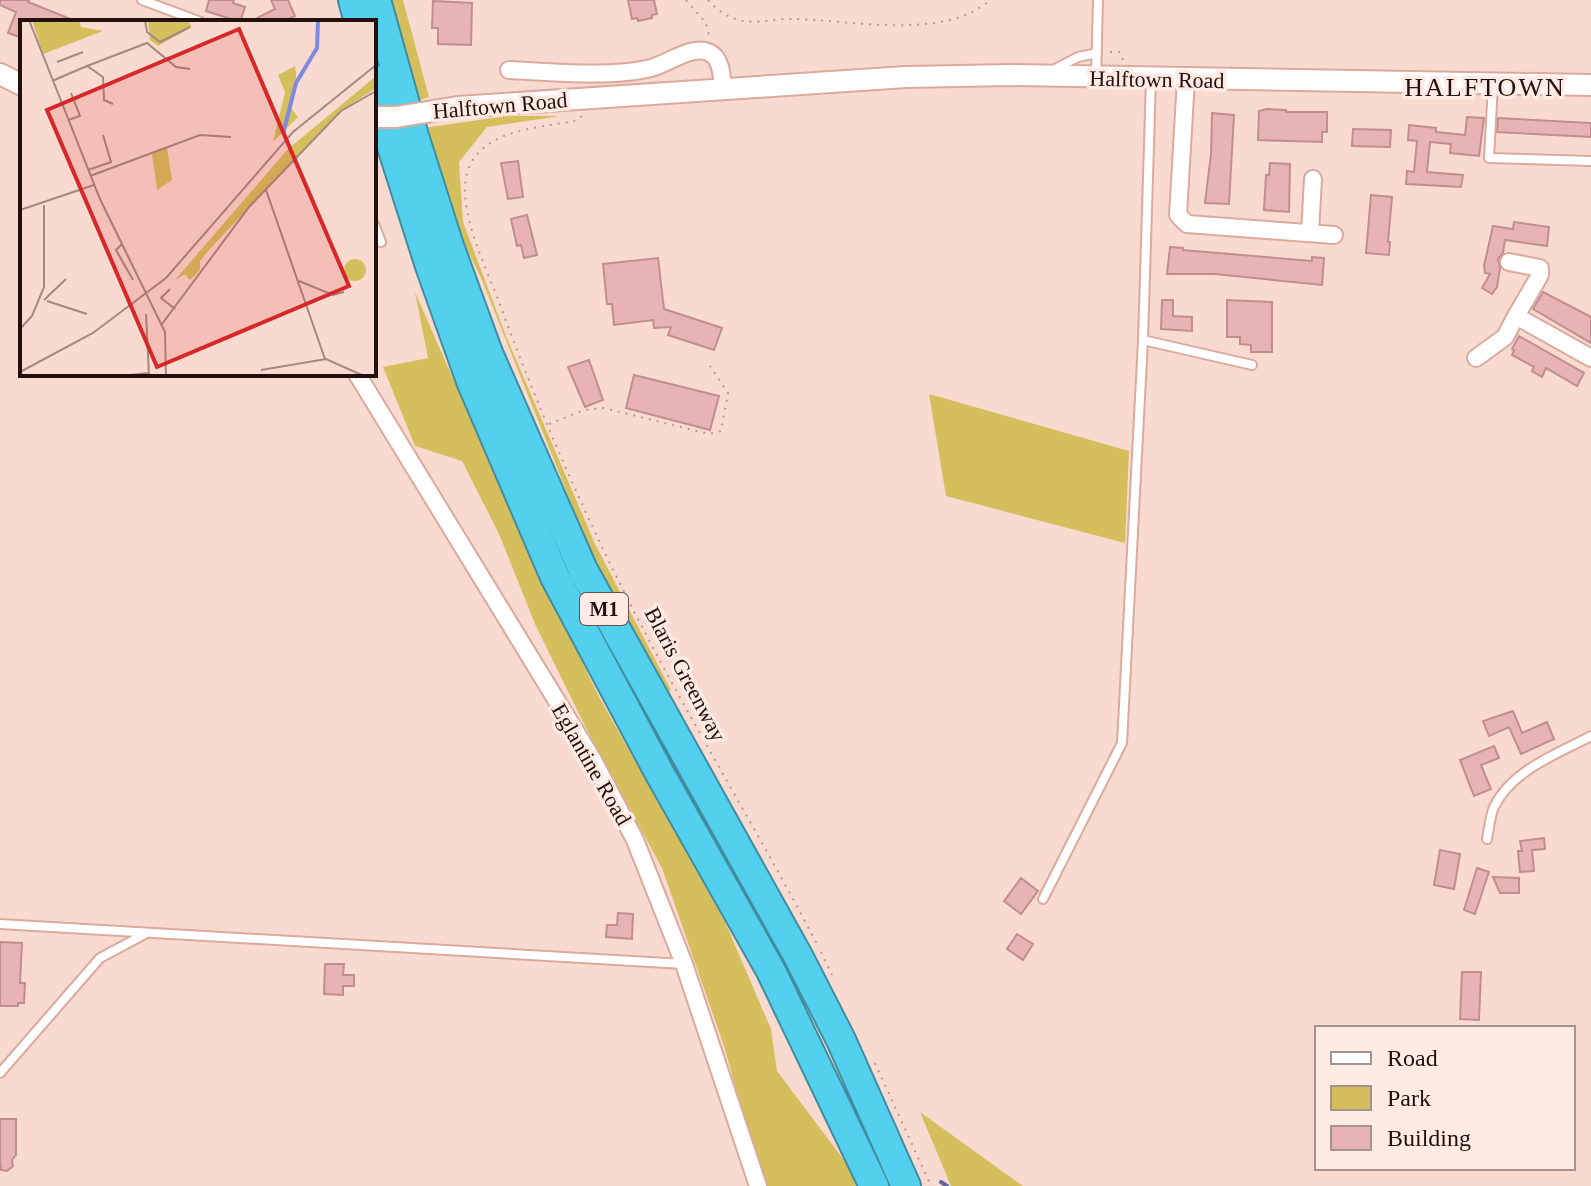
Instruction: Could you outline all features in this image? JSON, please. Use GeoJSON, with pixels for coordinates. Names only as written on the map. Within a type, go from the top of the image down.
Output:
{"type":"FeatureCollection","features":[{"type":"Feature","properties":{"kind":"highway"},"geometry":{"type":"LineString","coordinates":[[353,0],[358,20]]}},
{"type":"Feature","properties":{"kind":"highway","name":"M1"},"geometry":{"type":"LineString","coordinates":[[376,0],[449,246],[488,353],[583,570],[798,956],[841,1040],[906,1186]]}},
{"type":"Feature","properties":{"kind":"highway","name":"M1"},"geometry":{"type":"LineString","coordinates":[[376,87],[425,251],[471,381],[555,577],[660,774],[771,971],[874,1186]]}},
{"type":"Feature","properties":{"kind":"street","name":"Halftown Road"},"geometry":{"type":"LineString","coordinates":[[509,70],[633,72],[654,68],[698,50],[715,56]]}},
{"type":"Feature","properties":{"kind":"street"},"geometry":{"type":"LineString","coordinates":[[715,56],[723,90]]}},
{"type":"Feature","properties":{"kind":"street"},"geometry":{"type":"LineString","coordinates":[[0,74],[20,84]]}},
{"type":"Feature","properties":{"kind":"street","name":"Halftown Road"},"geometry":{"type":"LineString","coordinates":[[376,117],[396,117],[458,107],[906,77],[1042,76],[1591,85]]}},
{"type":"Feature","properties":{"kind":"street"},"geometry":{"type":"LineString","coordinates":[[1186,79],[1178,215],[1187,224],[1334,235]]}},
{"type":"Feature","properties":{"kind":"street"},"geometry":{"type":"LineString","coordinates":[[1310,233],[1313,179]]}},
{"type":"Feature","properties":{"kind":"street"},"geometry":{"type":"LineString","coordinates":[[1476,358],[1505,337],[1540,275],[1540,268],[1509,262]]}},
{"type":"Feature","properties":{"kind":"street"},"geometry":{"type":"LineString","coordinates":[[1516,316],[1591,358]]}},
{"type":"Feature","properties":{"kind":"street","name":"Eglantine Road"},"geometry":{"type":"LineString","coordinates":[[358,376],[593,760],[635,840],[684,964],[758,1186]]}},
{"type":"Feature","properties":{"kind":"lane"},"geometry":{"type":"LineString","coordinates":[[142,0],[196,20]]}},
{"type":"Feature","properties":{"kind":"lane"},"geometry":{"type":"LineString","coordinates":[[169,10],[175,0]]}},
{"type":"Feature","properties":{"kind":"lane"},"geometry":{"type":"LineString","coordinates":[[1096,78],[1098,0]]}},
{"type":"Feature","properties":{"kind":"lane"},"geometry":{"type":"LineString","coordinates":[[1042,76],[1078,57],[1097,53]]}},
{"type":"Feature","properties":{"kind":"lane"},"geometry":{"type":"LineString","coordinates":[[1043,899],[1122,743],[1143,340],[1151,78]]}},
{"type":"Feature","properties":{"kind":"lane"},"geometry":{"type":"LineString","coordinates":[[1493,84],[1489,158],[1591,161]]}},
{"type":"Feature","properties":{"kind":"lane"},"geometry":{"type":"LineString","coordinates":[[376,229],[381,242]]}},
{"type":"Feature","properties":{"kind":"lane"},"geometry":{"type":"LineString","coordinates":[[1143,340],[1252,365]]}},
{"type":"Feature","properties":{"kind":"lane"},"geometry":{"type":"LineString","coordinates":[[1487,839],[1494,808],[1510,785],[1530,768],[1591,736]]}},
{"type":"Feature","properties":{"kind":"lane"},"geometry":{"type":"LineString","coordinates":[[0,924],[684,964]]}},
{"type":"Feature","properties":{"kind":"lane"},"geometry":{"type":"LineString","coordinates":[[0,1073],[100,958],[146,933]]}},
{"type":"Feature","properties":{"kind":"path"},"geometry":{"type":"LineString","coordinates":[[686,0],[706,23],[715,56]]}},
{"type":"Feature","properties":{"kind":"path"},"geometry":{"type":"LineString","coordinates":[[708,0],[733,19],[791,19],[893,26],[954,19],[982,8],[990,0]]}},
{"type":"Feature","properties":{"kind":"path","name":"Blaris Greenway"},"geometry":{"type":"LineString","coordinates":[[595,97],[585,114],[574,121],[508,134],[493,141],[471,164],[466,178],[465,196],[470,223],[518,354],[594,529],[649,641],[836,982]]}},
{"type":"Feature","properties":{"kind":"path"},"geometry":{"type":"LineString","coordinates":[[548,424],[584,410],[604,408],[709,434],[721,431],[728,393],[710,366]]}},
{"type":"Feature","properties":{"kind":"path"},"geometry":{"type":"LineString","coordinates":[[870,1051],[931,1186]]}},
{"type":"Feature","properties":{"kind":"green space"},"geometry":{"type":"Polygon","coordinates":[[[391,0],[403,0],[429,97],[416,101],[391,0]]]}},
{"type":"Feature","properties":{"kind":"green space"},"geometry":{"type":"Polygon","coordinates":[[[507,116],[560,116],[487,127],[459,162],[463,222],[506,336],[595,544],[671,690],[666,692],[612,594],[582,530],[481,278],[449,212],[423,128],[507,116]]]}},
{"type":"Feature","properties":{"kind":"green space"},"geometry":{"type":"Polygon","coordinates":[[[415,292],[522,536],[598,695],[725,922],[771,1029],[777,1071],[847,1164],[856,1186],[766,1186],[724,1046],[662,868],[585,726],[535,624],[499,534],[462,461],[415,446],[383,367],[428,358],[415,292]]]}},
{"type":"Feature","properties":{"kind":"green space"},"geometry":{"type":"Polygon","coordinates":[[[929,394],[1129,451],[1125,543],[946,496],[929,394]]]}},
{"type":"Feature","properties":{"kind":"green space"},"geometry":{"type":"Polygon","coordinates":[[[920,1112],[1023,1186],[951,1186],[920,1112]]]}},
{"type":"Feature","properties":{"kind":"building"},"geometry":{"type":"Polygon","coordinates":[[[0,0],[29,0],[73,20],[20,20],[20,37],[8,33],[16,12],[0,5],[0,0]]]}},
{"type":"Feature","properties":{"kind":"building"},"geometry":{"type":"Polygon","coordinates":[[[209,0],[234,0],[233,3],[245,7],[241,20],[206,11],[209,0]]]}},
{"type":"Feature","properties":{"kind":"building"},"geometry":{"type":"Polygon","coordinates":[[[271,0],[288,0],[295,16],[286,20],[253,20],[275,9],[271,0]]]}},
{"type":"Feature","properties":{"kind":"building"},"geometry":{"type":"Polygon","coordinates":[[[628,0],[654,0],[657,14],[638,21],[637,18],[632,19],[628,0]]]}},
{"type":"Feature","properties":{"kind":"building"},"geometry":{"type":"Polygon","coordinates":[[[433,1],[472,3],[471,45],[438,44],[438,28],[432,28],[433,1]]]}},
{"type":"Feature","properties":{"kind":"building"},"geometry":{"type":"Polygon","coordinates":[[[1259,111],[1327,112],[1327,132],[1322,132],[1322,142],[1258,140],[1259,111]]]}},
{"type":"Feature","properties":{"kind":"building"},"geometry":{"type":"Polygon","coordinates":[[[1212,113],[1234,115],[1229,204],[1205,203],[1212,113]]]}},
{"type":"Feature","properties":{"kind":"building"},"geometry":{"type":"Polygon","coordinates":[[[1467,117],[1484,118],[1479,156],[1450,153],[1451,144],[1430,142],[1427,172],[1463,175],[1461,187],[1406,184],[1407,171],[1414,172],[1417,141],[1408,140],[1409,125],[1465,135],[1467,117]]]}},
{"type":"Feature","properties":{"kind":"building"},"geometry":{"type":"Polygon","coordinates":[[[1498,118],[1591,123],[1591,137],[1497,132],[1498,118]]]}},
{"type":"Feature","properties":{"kind":"building"},"geometry":{"type":"Polygon","coordinates":[[[1353,129],[1391,130],[1390,147],[1352,146],[1353,129]]]}},
{"type":"Feature","properties":{"kind":"building"},"geometry":{"type":"Polygon","coordinates":[[[518,161],[523,197],[508,199],[501,163],[518,161]]]}},
{"type":"Feature","properties":{"kind":"building"},"geometry":{"type":"Polygon","coordinates":[[[1270,163],[1290,164],[1289,212],[1264,210],[1266,175],[1269,175],[1270,163]]]}},
{"type":"Feature","properties":{"kind":"building"},"geometry":{"type":"Polygon","coordinates":[[[1371,195],[1392,197],[1389,255],[1366,253],[1371,195]]]}},
{"type":"Feature","properties":{"kind":"building"},"geometry":{"type":"Polygon","coordinates":[[[527,215],[537,255],[524,258],[521,245],[517,246],[511,219],[527,215]]]}},
{"type":"Feature","properties":{"kind":"building"},"geometry":{"type":"Polygon","coordinates":[[[1514,222],[1549,227],[1547,246],[1505,240],[1503,253],[1498,259],[1497,287],[1492,294],[1482,288],[1490,274],[1485,273],[1484,266],[1493,226],[1513,229],[1514,222]]]}},
{"type":"Feature","properties":{"kind":"building"},"geometry":{"type":"Polygon","coordinates":[[[1170,247],[1312,261],[1312,257],[1324,258],[1322,285],[1215,274],[1167,274],[1170,247]]]}},
{"type":"Feature","properties":{"kind":"building"},"geometry":{"type":"Polygon","coordinates":[[[658,258],[664,309],[722,328],[714,350],[668,335],[671,327],[654,328],[653,320],[614,325],[612,304],[607,304],[603,264],[658,258]]]}},
{"type":"Feature","properties":{"kind":"building"},"geometry":{"type":"Polygon","coordinates":[[[1543,292],[1591,317],[1591,343],[1533,309],[1543,292]]]}},
{"type":"Feature","properties":{"kind":"building"},"geometry":{"type":"Polygon","coordinates":[[[1162,300],[1173,300],[1173,316],[1192,317],[1192,331],[1161,329],[1162,300]]]}},
{"type":"Feature","properties":{"kind":"building"},"geometry":{"type":"Polygon","coordinates":[[[1227,300],[1272,302],[1272,352],[1251,352],[1251,345],[1240,344],[1240,337],[1227,337],[1227,300]]]}},
{"type":"Feature","properties":{"kind":"building"},"geometry":{"type":"Polygon","coordinates":[[[1519,336],[1584,373],[1577,386],[1546,368],[1542,377],[1532,371],[1534,367],[1512,355],[1519,336]]]}},
{"type":"Feature","properties":{"kind":"building"},"geometry":{"type":"Polygon","coordinates":[[[589,360],[603,400],[585,407],[568,367],[589,360]]]}},
{"type":"Feature","properties":{"kind":"building"},"geometry":{"type":"Polygon","coordinates":[[[634,375],[719,396],[710,430],[626,408],[634,375]]]}},
{"type":"Feature","properties":{"kind":"building"},"geometry":{"type":"Polygon","coordinates":[[[1513,711],[1522,733],[1547,722],[1554,739],[1521,754],[1509,727],[1489,736],[1483,721],[1513,711]]]}},
{"type":"Feature","properties":{"kind":"building"},"geometry":{"type":"Polygon","coordinates":[[[1494,746],[1499,758],[1481,765],[1491,789],[1474,796],[1460,760],[1494,746]]]}},
{"type":"Feature","properties":{"kind":"building"},"geometry":{"type":"Polygon","coordinates":[[[1544,838],[1545,849],[1532,850],[1534,871],[1520,872],[1520,841],[1544,838]]]}},
{"type":"Feature","properties":{"kind":"building"},"geometry":{"type":"Polygon","coordinates":[[[1440,850],[1460,854],[1454,889],[1434,885],[1440,850]]]}},
{"type":"Feature","properties":{"kind":"building"},"geometry":{"type":"Polygon","coordinates":[[[1477,868],[1489,872],[1475,914],[1464,910],[1477,868]]]}},
{"type":"Feature","properties":{"kind":"building"},"geometry":{"type":"Polygon","coordinates":[[[1493,877],[1519,878],[1519,893],[1500,893],[1493,877]]]}},
{"type":"Feature","properties":{"kind":"building"},"geometry":{"type":"Polygon","coordinates":[[[1021,878],[1038,891],[1021,914],[1004,901],[1021,878]]]}},
{"type":"Feature","properties":{"kind":"building"},"geometry":{"type":"Polygon","coordinates":[[[618,913],[633,914],[632,939],[606,937],[607,925],[617,925],[618,913]]]}},
{"type":"Feature","properties":{"kind":"building"},"geometry":{"type":"Polygon","coordinates":[[[1017,934],[1033,944],[1023,960],[1007,949],[1017,934]]]}},
{"type":"Feature","properties":{"kind":"building"},"geometry":{"type":"Polygon","coordinates":[[[0,942],[22,943],[20,983],[25,983],[24,1003],[18,1003],[18,1006],[0,1006],[0,942]]]}},
{"type":"Feature","properties":{"kind":"building"},"geometry":{"type":"Polygon","coordinates":[[[325,964],[344,964],[343,975],[354,975],[354,986],[343,986],[343,995],[324,994],[325,964]]]}},
{"type":"Feature","properties":{"kind":"building"},"geometry":{"type":"Polygon","coordinates":[[[1462,972],[1481,972],[1479,1020],[1460,1019],[1462,972]]]}},
{"type":"Feature","properties":{"kind":"building"},"geometry":{"type":"Polygon","coordinates":[[[0,1119],[16,1119],[16,1155],[12,1160],[13,1166],[7,1171],[1,1170],[0,1119]]]}},
{"type":"Feature","properties":{"kind":"waterway"},"geometry":{"type":"LineString","coordinates":[[941,1182],[947,1186]]}},
{"type":"Feature","properties":{"kind":"district","name":"HALFTOWN"},"geometry":{"type":"Point","coordinates":[1485,87]}}]}
